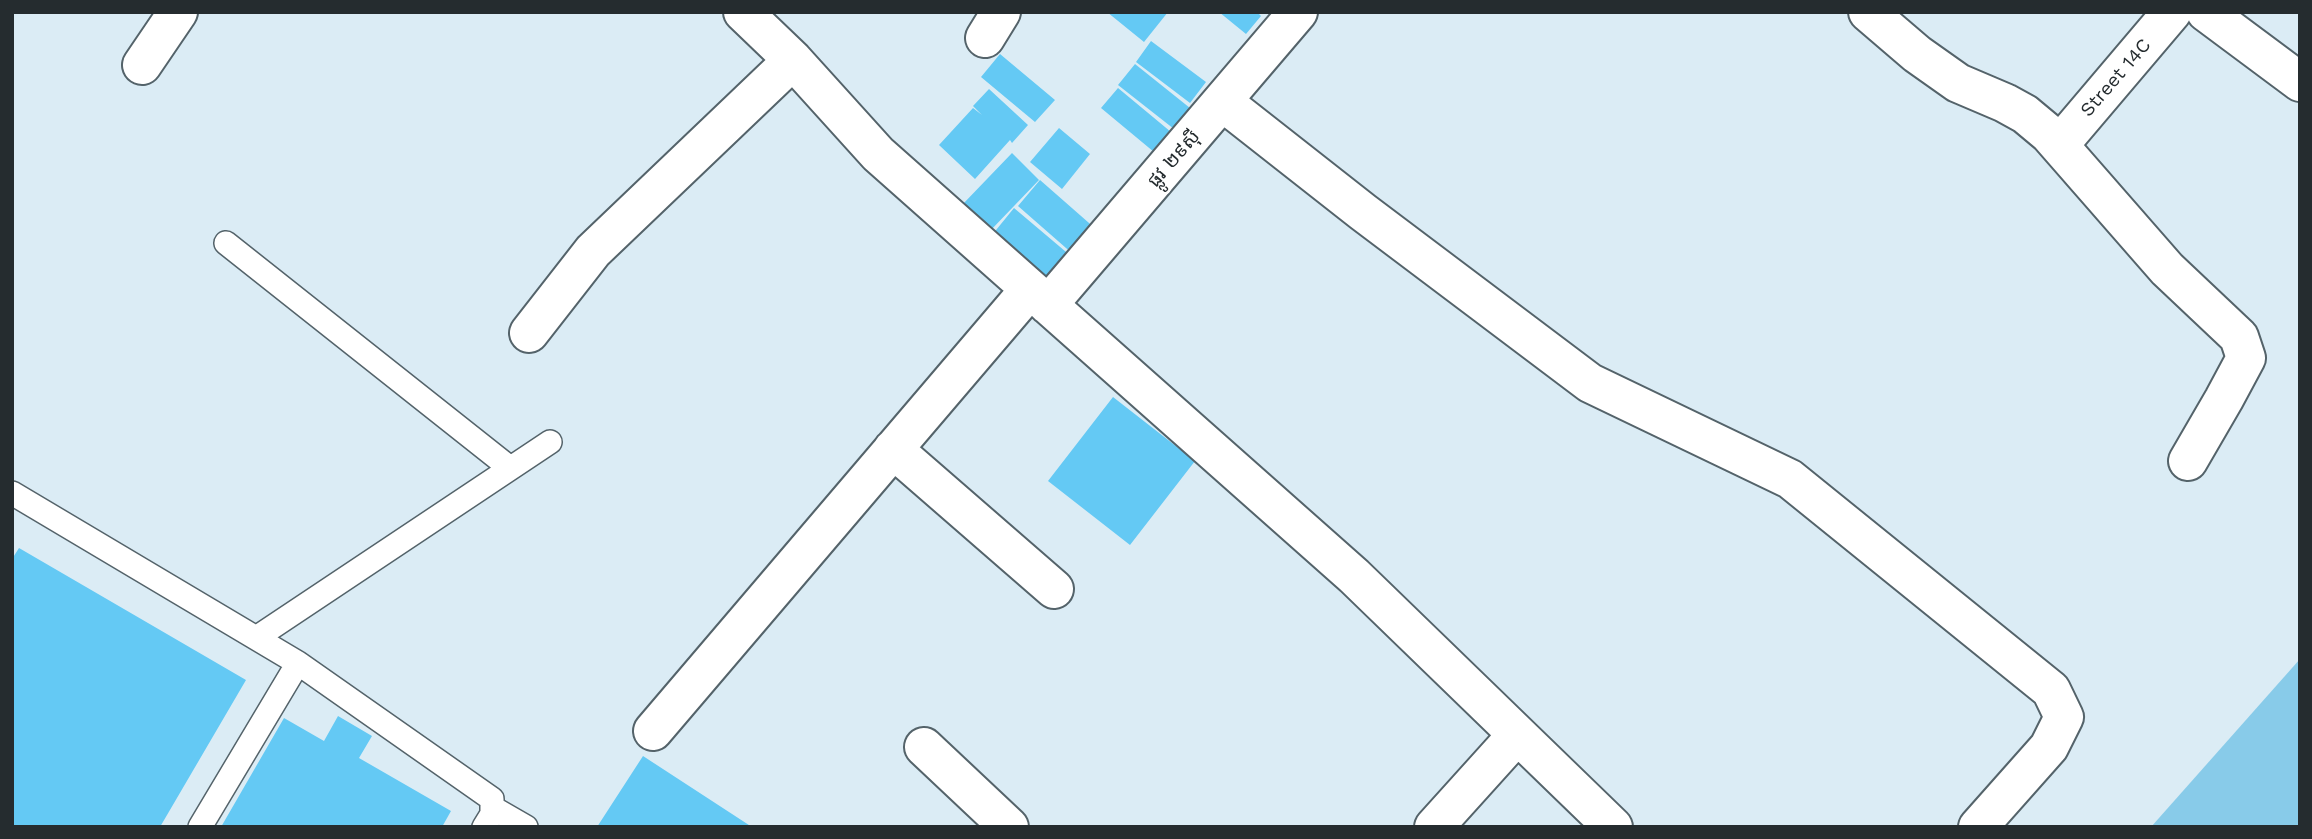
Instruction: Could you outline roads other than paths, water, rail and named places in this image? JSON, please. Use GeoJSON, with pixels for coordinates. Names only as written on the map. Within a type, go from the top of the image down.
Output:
{"type":"FeatureCollection","features":[{"type":"Feature","properties":{"kind":"street"},"geometry":{"type":"LineString","coordinates":[[142,65],[178,12]]}},
{"type":"Feature","properties":{"kind":"street"},"geometry":{"type":"LineString","coordinates":[[743,12],[793,60],[878,154],[1354,576],[1613,827]]}},
{"type":"Feature","properties":{"kind":"street","name":"ផ្លូវ ២៩ស៊ី"},"geometry":{"type":"LineString","coordinates":[[653,731],[893,449],[1223,102],[1298,12]]}},
{"type":"Feature","properties":{"kind":"street"},"geometry":{"type":"LineString","coordinates":[[1868,12],[1917,54],[1958,83],[2025,114],[2060,144],[2167,269],[2239,337],[2246,358],[2188,461]]}},
{"type":"Feature","properties":{"kind":"street","name":"Street 14C"},"geometry":{"type":"LineString","coordinates":[[2060,144],[2172,12]]}},
{"type":"Feature","properties":{"kind":"street"},"geometry":{"type":"LineString","coordinates":[[2206,12],[2300,82]]}},
{"type":"Feature","properties":{"kind":"street"},"geometry":{"type":"LineString","coordinates":[[529,333],[593,251],[793,60]]}},
{"type":"Feature","properties":{"kind":"street"},"geometry":{"type":"LineString","coordinates":[[1223,102],[1363,212],[1590,383],[1790,479],[2051,690],[2064,717],[2049,747],[1978,827]]}},
{"type":"Feature","properties":{"kind":"street"},"geometry":{"type":"LineString","coordinates":[[893,449],[1054,589]]}},
{"type":"Feature","properties":{"kind":"street"},"geometry":{"type":"LineString","coordinates":[[1434,827],[1517,735]]}},
{"type":"Feature","properties":{"kind":"street"},"geometry":{"type":"LineString","coordinates":[[924,747],[1009,827]]}},
{"type":"Feature","properties":{"kind":"lane"},"geometry":{"type":"LineString","coordinates":[[226,243],[510,468]]}},
{"type":"Feature","properties":{"kind":"lane"},"geometry":{"type":"LineString","coordinates":[[256,638],[550,442]]}},
{"type":"Feature","properties":{"kind":"lane"},"geometry":{"type":"LineString","coordinates":[[12,493],[298,663],[492,799],[489,817],[526,827]]}},
{"type":"Feature","properties":{"kind":"lane"},"geometry":{"type":"LineString","coordinates":[[200,827],[298,663]]}}]}
